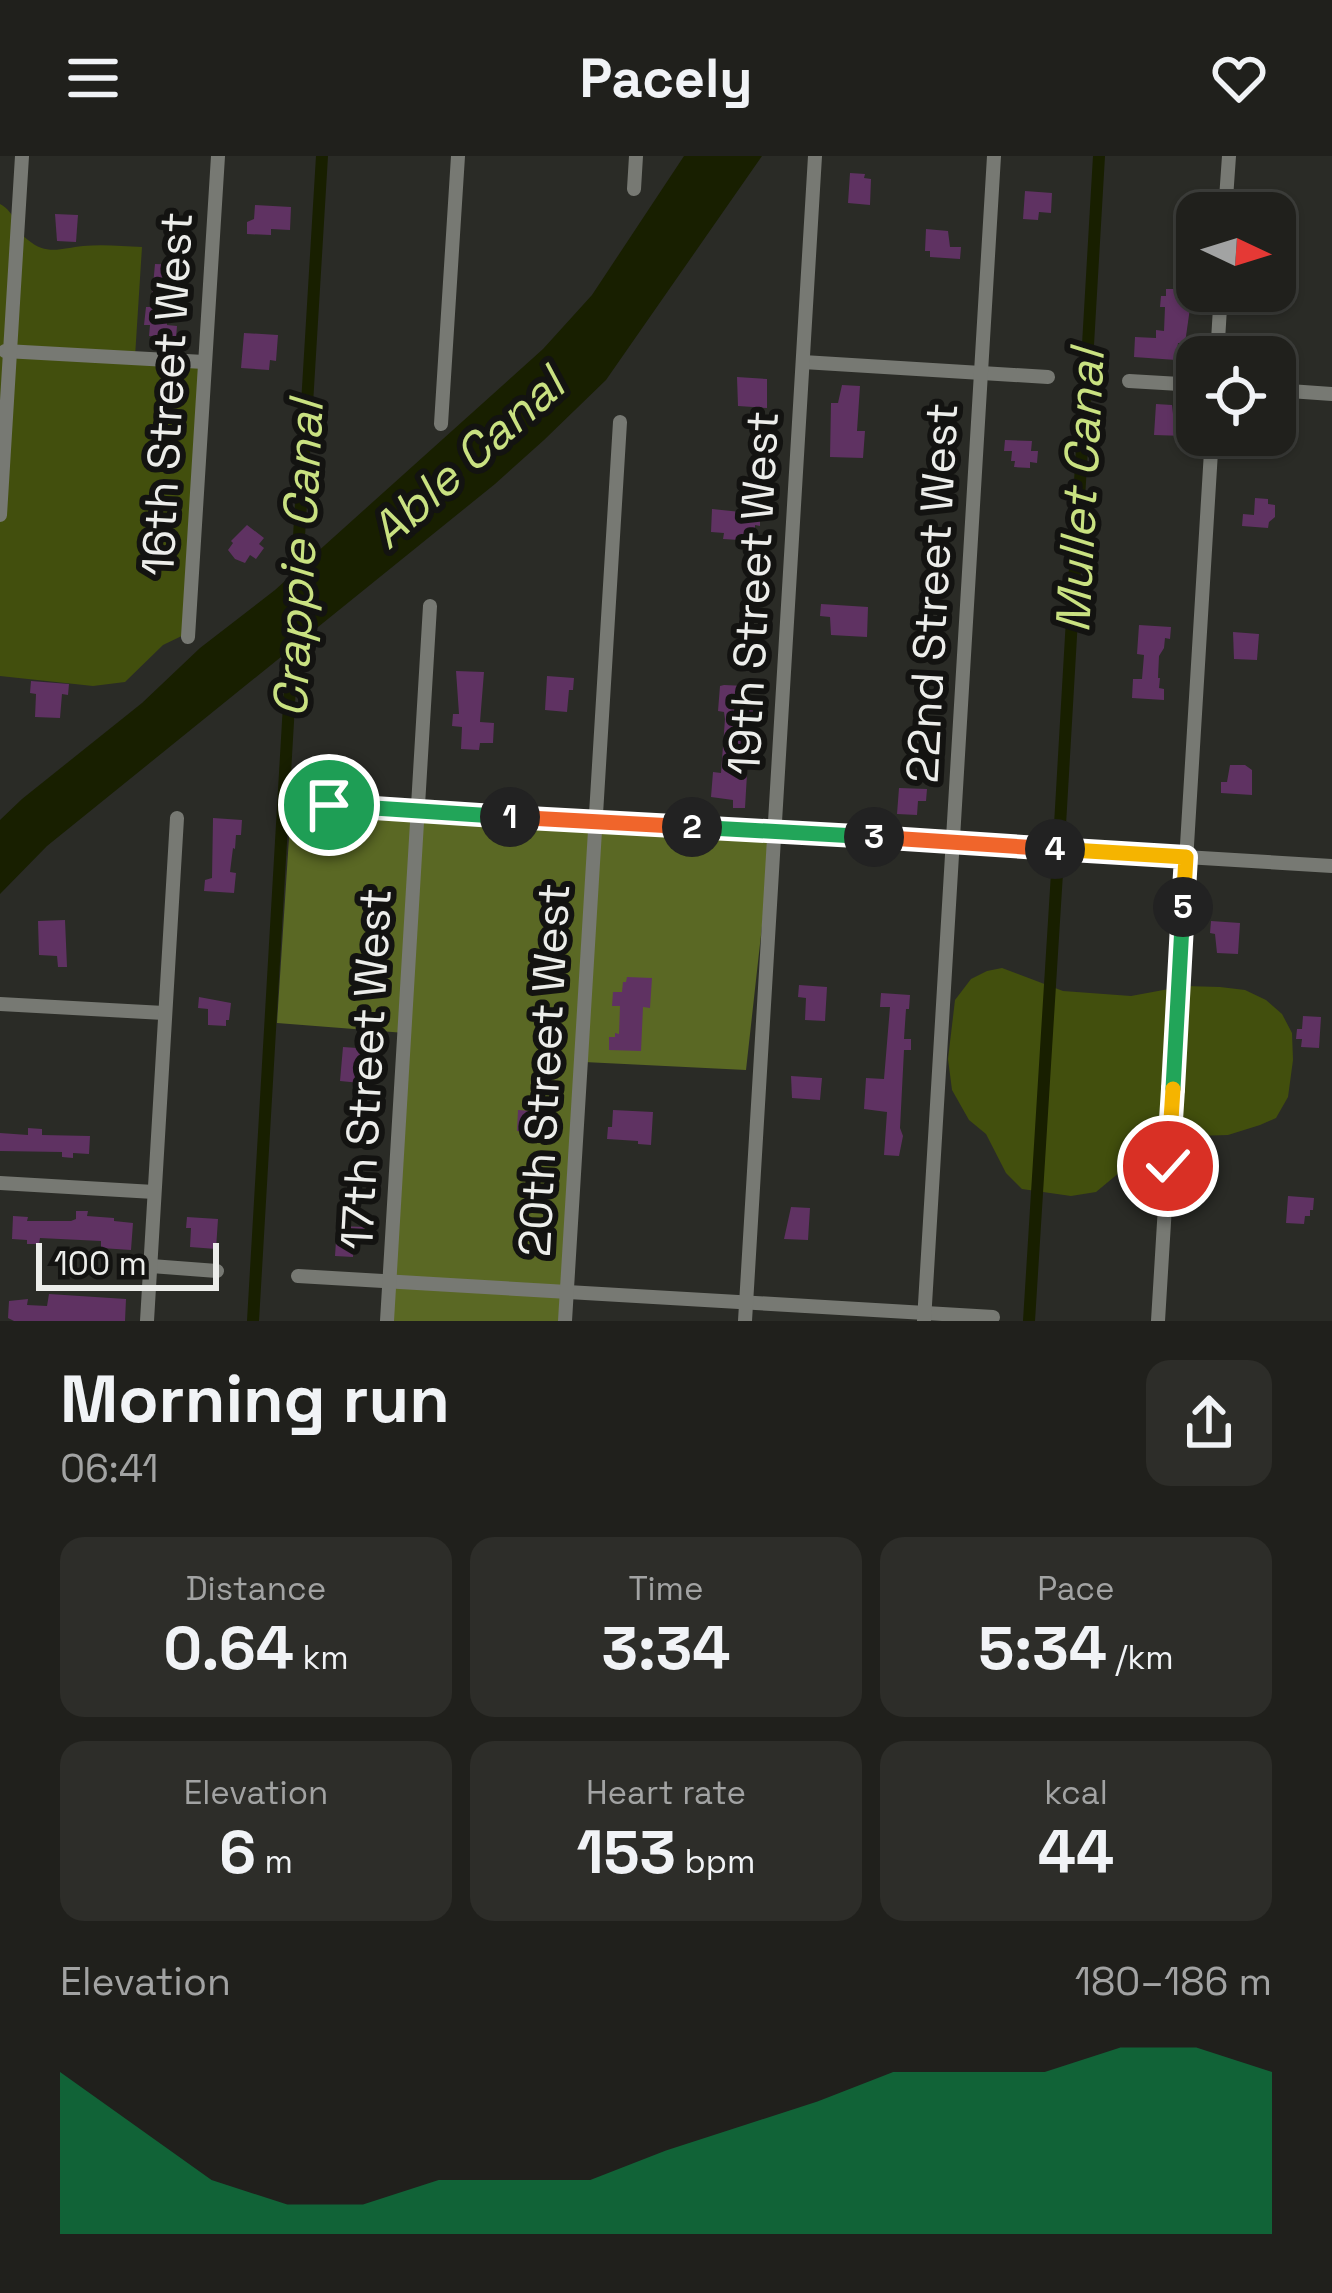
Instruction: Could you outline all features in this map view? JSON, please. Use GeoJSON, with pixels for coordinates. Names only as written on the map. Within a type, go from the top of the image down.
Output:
{"type":"FeatureCollection","features":[{"type":"Feature","properties":{"kind":"street"},"geometry":{"type":"LineString","coordinates":[[0,515],[5,351],[22,156]]}},
{"type":"Feature","properties":{"kind":"street","name":"16th Street West"},"geometry":{"type":"LineString","coordinates":[[188,637],[218,156]]}},
{"type":"Feature","properties":{"kind":"street"},"geometry":{"type":"LineString","coordinates":[[441,424],[458,156]]}},
{"type":"Feature","properties":{"kind":"street"},"geometry":{"type":"LineString","coordinates":[[634,189],[636,156]]}},
{"type":"Feature","properties":{"kind":"street","name":"22nd Street West"},"geometry":{"type":"LineString","coordinates":[[924,1317],[994,156]]}},
{"type":"Feature","properties":{"kind":"street"},"geometry":{"type":"LineString","coordinates":[[1226,192],[1228,156]]}},
{"type":"Feature","properties":{"kind":"street","name":"19th Street West"},"geometry":{"type":"LineString","coordinates":[[745,1321],[815,162]]}},
{"type":"Feature","properties":{"kind":"street"},"geometry":{"type":"LineString","coordinates":[[5,351],[205,362]]}},
{"type":"Feature","properties":{"kind":"street"},"geometry":{"type":"LineString","coordinates":[[803,362],[1048,377]]}},
{"type":"Feature","properties":{"kind":"street"},"geometry":{"type":"LineString","coordinates":[[1129,381],[1176,384]]}},
{"type":"Feature","properties":{"kind":"street"},"geometry":{"type":"LineString","coordinates":[[1296,391],[1332,394]]}},
{"type":"Feature","properties":{"kind":"street","name":"20th Street West"},"geometry":{"type":"LineString","coordinates":[[565,1321],[620,422]]}},
{"type":"Feature","properties":{"kind":"street"},"geometry":{"type":"LineString","coordinates":[[1159,1321],[1211,456]]}},
{"type":"Feature","properties":{"kind":"street","name":"17th Street West"},"geometry":{"type":"LineString","coordinates":[[387,1321],[430,606]]}},
{"type":"Feature","properties":{"kind":"street"},"geometry":{"type":"LineString","coordinates":[[329,805],[1332,866]]}},
{"type":"Feature","properties":{"kind":"street"},"geometry":{"type":"LineString","coordinates":[[147,1321],[177,818]]}},
{"type":"Feature","properties":{"kind":"street"},"geometry":{"type":"LineString","coordinates":[[0,1004],[164,1013]]}},
{"type":"Feature","properties":{"kind":"street"},"geometry":{"type":"LineString","coordinates":[[0,1183],[154,1192]]}},
{"type":"Feature","properties":{"kind":"street"},"geometry":{"type":"LineString","coordinates":[[151,1266],[217,1271]]}},
{"type":"Feature","properties":{"kind":"street"},"geometry":{"type":"LineString","coordinates":[[298,1276],[924,1317],[993,1317]]}},
{"type":"Feature","properties":{"kind":"green space"},"geometry":{"type":"Polygon","coordinates":[[[0,204],[23,236],[42,248],[142,247],[135,357],[209,362],[190,632],[163,645],[125,682],[93,686],[0,676],[4,459],[0,458],[0,204]]]}},
{"type":"Feature","properties":{"kind":"green space"},"geometry":{"type":"Polygon","coordinates":[[[291,807],[772,836],[746,1070],[584,1062],[561,1321],[384,1321],[405,1033],[277,1023],[291,807]]]}},
{"type":"Feature","properties":{"kind":"green space"},"geometry":{"type":"Polygon","coordinates":[[[1002,968],[1063,991],[1131,996],[1185,986],[1245,990],[1282,1014],[1292,1033],[1288,1097],[1276,1118],[1260,1125],[1228,1135],[1162,1137],[1096,1192],[1071,1196],[1022,1189],[1006,1173],[986,1134],[969,1120],[952,1090],[948,1059],[955,1000],[971,979],[1002,968]]]}},
{"type":"Feature","properties":{"kind":"water","name":"Able Canal"},"geometry":{"type":"Polygon","coordinates":[[[684,156],[762,156],[606,380],[495,484],[47,846],[0,894],[0,820],[142,703],[200,648],[275,590],[543,349],[592,295],[684,156]]]}},
{"type":"Feature","properties":{"kind":"building"},"geometry":{"type":"Polygon","coordinates":[[[850,173],[871,179],[870,205],[848,203],[850,173]]]}},
{"type":"Feature","properties":{"kind":"building"},"geometry":{"type":"Polygon","coordinates":[[[1025,191],[1052,193],[1051,213],[1039,212],[1038,220],[1023,219],[1025,191]]]}},
{"type":"Feature","properties":{"kind":"building"},"geometry":{"type":"Polygon","coordinates":[[[255,205],[291,207],[290,230],[247,234],[255,205]]]}},
{"type":"Feature","properties":{"kind":"building"},"geometry":{"type":"Polygon","coordinates":[[[55,214],[78,215],[76,242],[57,241],[55,214]]]}},
{"type":"Feature","properties":{"kind":"building"},"geometry":{"type":"Polygon","coordinates":[[[926,229],[948,231],[950,247],[961,247],[960,259],[930,257],[930,251],[925,251],[926,229]]]}},
{"type":"Feature","properties":{"kind":"building"},"geometry":{"type":"Polygon","coordinates":[[[155,264],[184,265],[183,277],[172,276],[170,293],[166,292],[167,325],[177,326],[176,338],[149,336],[150,325],[144,325],[146,307],[151,307],[155,264]]]}},
{"type":"Feature","properties":{"kind":"building"},"geometry":{"type":"Polygon","coordinates":[[[1166,289],[1176,289],[1176,312],[1189,312],[1186,336],[1176,336],[1176,360],[1134,357],[1135,337],[1156,338],[1156,330],[1164,331],[1165,307],[1160,307],[1161,296],[1166,296],[1166,289]]]}},
{"type":"Feature","properties":{"kind":"building"},"geometry":{"type":"Polygon","coordinates":[[[244,333],[278,335],[276,361],[270,360],[269,370],[241,368],[244,333]]]}},
{"type":"Feature","properties":{"kind":"building"},"geometry":{"type":"Polygon","coordinates":[[[737,377],[767,379],[767,408],[738,406],[737,377]]]}},
{"type":"Feature","properties":{"kind":"building"},"geometry":{"type":"Polygon","coordinates":[[[842,385],[860,386],[857,431],[865,431],[863,458],[830,457],[831,403],[838,403],[842,385]]]}},
{"type":"Feature","properties":{"kind":"building"},"geometry":{"type":"Polygon","coordinates":[[[1156,404],[1172,405],[1176,436],[1154,435],[1156,404]]]}},
{"type":"Feature","properties":{"kind":"building"},"geometry":{"type":"Polygon","coordinates":[[[1005,440],[1032,441],[1031,451],[1038,451],[1037,463],[1030,462],[1030,468],[1014,467],[1012,451],[1004,451],[1005,440]]]}},
{"type":"Feature","properties":{"kind":"building"},"geometry":{"type":"Polygon","coordinates":[[[1255,498],[1275,505],[1268,528],[1242,526],[1243,514],[1254,515],[1255,498]]]}},
{"type":"Feature","properties":{"kind":"building"},"geometry":{"type":"Polygon","coordinates":[[[712,509],[760,514],[755,541],[723,539],[724,533],[711,532],[712,509]]]}},
{"type":"Feature","properties":{"kind":"building"},"geometry":{"type":"Polygon","coordinates":[[[247,525],[264,538],[259,544],[264,548],[256,559],[250,555],[245,563],[228,550],[247,525]]]}},
{"type":"Feature","properties":{"kind":"building"},"geometry":{"type":"Polygon","coordinates":[[[821,604],[868,607],[867,637],[831,635],[830,617],[820,616],[821,604]]]}},
{"type":"Feature","properties":{"kind":"building"},"geometry":{"type":"Polygon","coordinates":[[[1139,625],[1171,627],[1170,639],[1165,638],[1159,656],[1159,688],[1164,689],[1164,700],[1132,698],[1133,679],[1142,679],[1144,655],[1137,654],[1139,625]]]}},
{"type":"Feature","properties":{"kind":"building"},"geometry":{"type":"Polygon","coordinates":[[[1233,632],[1259,634],[1257,660],[1234,659],[1233,632]]]}},
{"type":"Feature","properties":{"kind":"building"},"geometry":{"type":"Polygon","coordinates":[[[456,671],[484,672],[480,722],[494,723],[493,743],[480,743],[479,750],[461,749],[462,727],[452,726],[453,714],[459,714],[456,671]]]}},
{"type":"Feature","properties":{"kind":"building"},"geometry":{"type":"Polygon","coordinates":[[[547,676],[574,678],[567,712],[545,710],[547,676]]]}},
{"type":"Feature","properties":{"kind":"building"},"geometry":{"type":"Polygon","coordinates":[[[31,681],[69,684],[68,695],[62,694],[60,718],[35,717],[31,681]]]}},
{"type":"Feature","properties":{"kind":"building"},"geometry":{"type":"Polygon","coordinates":[[[720,686],[746,686],[746,708],[753,709],[751,748],[743,747],[745,808],[733,808],[733,800],[711,797],[713,772],[721,773],[725,719],[724,712],[718,711],[720,686]]]}},
{"type":"Feature","properties":{"kind":"building"},"geometry":{"type":"Polygon","coordinates":[[[1230,765],[1252,770],[1252,795],[1221,793],[1230,765]]]}},
{"type":"Feature","properties":{"kind":"building"},"geometry":{"type":"Polygon","coordinates":[[[899,788],[927,789],[926,801],[918,801],[917,815],[897,814],[899,788]]]}},
{"type":"Feature","properties":{"kind":"building"},"geometry":{"type":"Polygon","coordinates":[[[213,818],[242,820],[230,872],[236,873],[234,893],[204,891],[205,880],[212,878],[213,818]]]}},
{"type":"Feature","properties":{"kind":"building"},"geometry":{"type":"Polygon","coordinates":[[[65,920],[67,967],[58,967],[57,956],[39,955],[38,921],[65,920]]]}},
{"type":"Feature","properties":{"kind":"building"},"geometry":{"type":"Polygon","coordinates":[[[1211,921],[1240,923],[1238,954],[1217,953],[1211,921]]]}},
{"type":"Feature","properties":{"kind":"building"},"geometry":{"type":"Polygon","coordinates":[[[627,977],[652,978],[650,1008],[643,1007],[641,1051],[609,1050],[609,1037],[619,1034],[620,1006],[612,1006],[613,992],[622,992],[627,977]]]}},
{"type":"Feature","properties":{"kind":"building"},"geometry":{"type":"Polygon","coordinates":[[[799,985],[827,987],[825,1021],[805,1020],[806,998],[798,997],[799,985]]]}},
{"type":"Feature","properties":{"kind":"building"},"geometry":{"type":"Polygon","coordinates":[[[881,993],[910,995],[904,1039],[911,1039],[911,1050],[904,1050],[899,1156],[884,1155],[887,1112],[864,1109],[866,1078],[884,1079],[890,1007],[880,1007],[881,993]]]}},
{"type":"Feature","properties":{"kind":"building"},"geometry":{"type":"Polygon","coordinates":[[[199,997],[231,1003],[226,1026],[208,1025],[208,1009],[198,1008],[199,997]]]}},
{"type":"Feature","properties":{"kind":"building"},"geometry":{"type":"Polygon","coordinates":[[[1303,1016],[1321,1017],[1319,1048],[1301,1047],[1302,1039],[1296,1039],[1303,1016]]]}},
{"type":"Feature","properties":{"kind":"building"},"geometry":{"type":"Polygon","coordinates":[[[343,1047],[371,1049],[371,1061],[363,1061],[361,1083],[340,1081],[343,1047]]]}},
{"type":"Feature","properties":{"kind":"building"},"geometry":{"type":"Polygon","coordinates":[[[791,1076],[822,1078],[820,1100],[792,1098],[791,1076]]]}},
{"type":"Feature","properties":{"kind":"building"},"geometry":{"type":"Polygon","coordinates":[[[518,1110],[543,1112],[546,1133],[517,1131],[518,1110]]]}},
{"type":"Feature","properties":{"kind":"building"},"geometry":{"type":"Polygon","coordinates":[[[613,1110],[653,1112],[651,1145],[607,1139],[613,1110]]]}},
{"type":"Feature","properties":{"kind":"building"},"geometry":{"type":"Polygon","coordinates":[[[28,1128],[42,1129],[42,1135],[90,1136],[89,1154],[73,1153],[73,1158],[62,1157],[62,1152],[0,1151],[0,1133],[28,1135],[28,1128]]]}},
{"type":"Feature","properties":{"kind":"building"},"geometry":{"type":"Polygon","coordinates":[[[1288,1196],[1314,1198],[1304,1224],[1286,1223],[1288,1196]]]}},
{"type":"Feature","properties":{"kind":"building"},"geometry":{"type":"Polygon","coordinates":[[[791,1207],[810,1208],[808,1240],[784,1239],[791,1207]]]}},
{"type":"Feature","properties":{"kind":"building"},"geometry":{"type":"Polygon","coordinates":[[[76,1211],[133,1223],[131,1250],[101,1248],[101,1241],[40,1238],[39,1244],[27,1244],[27,1240],[12,1239],[13,1216],[28,1217],[27,1221],[71,1221],[76,1211]]]}},
{"type":"Feature","properties":{"kind":"building"},"geometry":{"type":"Polygon","coordinates":[[[187,1217],[218,1219],[216,1249],[190,1247],[187,1217]]]}},
{"type":"Feature","properties":{"kind":"building"},"geometry":{"type":"Polygon","coordinates":[[[337,1226],[366,1227],[365,1239],[356,1238],[353,1257],[335,1256],[337,1226]]]}},
{"type":"Feature","properties":{"kind":"building"},"geometry":{"type":"Polygon","coordinates":[[[49,1294],[126,1299],[125,1321],[8,1318],[9,1301],[28,1299],[27,1305],[47,1306],[49,1294]]]}},
{"type":"Feature","properties":{"kind":"waterway","name":"Crappie Canal"},"geometry":{"type":"LineString","coordinates":[[296,586],[322,156]]}},
{"type":"Feature","properties":{"kind":"waterway","name":"Mullet Canal"},"geometry":{"type":"LineString","coordinates":[[1060,825],[1099,156]]}},
{"type":"Feature","properties":{"kind":"waterway","name":"Crappie Canal"},"geometry":{"type":"LineString","coordinates":[[253,1321],[293,636]]}},
{"type":"Feature","properties":{"kind":"waterway","name":"Mullet Canal"},"geometry":{"type":"LineString","coordinates":[[1029,1321],[1057,873]]}},
{"type":"Feature","properties":{"kind":"route"},"geometry":{"type":"LineString","coordinates":[[329,805],[1186,857],[1168,1166]]}}]}
